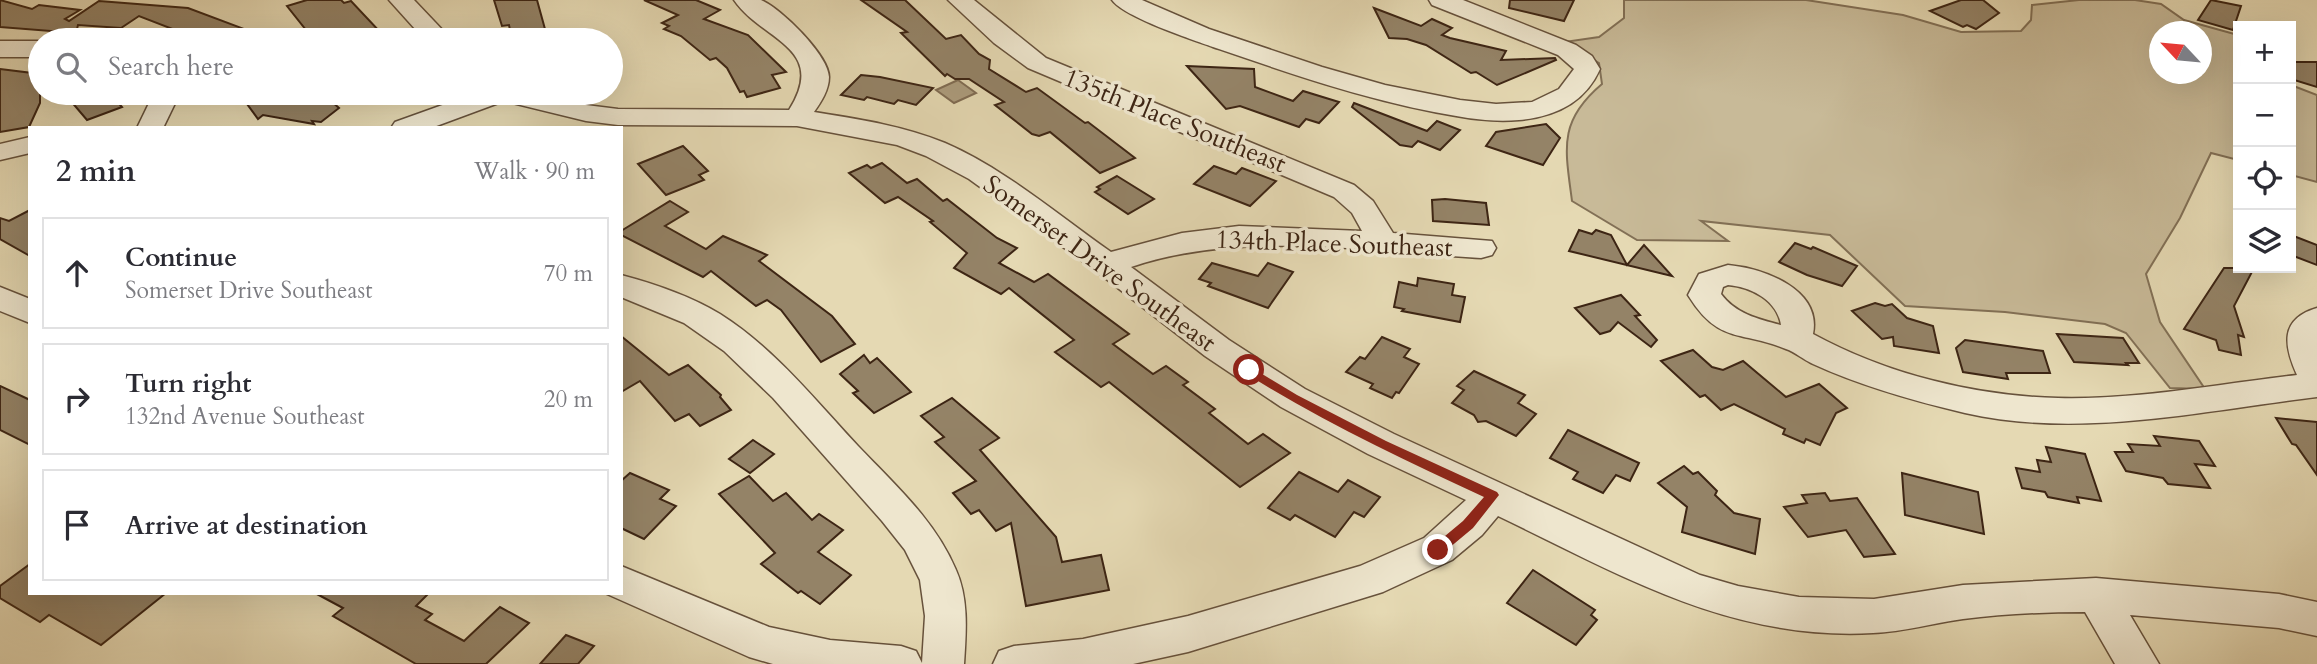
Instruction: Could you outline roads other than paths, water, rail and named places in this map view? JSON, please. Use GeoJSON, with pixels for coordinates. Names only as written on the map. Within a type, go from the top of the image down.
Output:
{"type":"FeatureCollection","features":[{"type":"Feature","properties":{"kind":"street"},"geometry":{"type":"LineString","coordinates":[[401,0],[428,28]]}},
{"type":"Feature","properties":{"kind":"street"},"geometry":{"type":"LineString","coordinates":[[746,0],[794,40],[812,60],[816,73],[815,86],[797,118]]}},
{"type":"Feature","properties":{"kind":"street","name":"135th Place Southeast"},"geometry":{"type":"LineString","coordinates":[[960,0],[1003,38],[1037,63],[1344,191],[1359,200],[1382,242]]}},
{"type":"Feature","properties":{"kind":"street"},"geometry":{"type":"LineString","coordinates":[[1124,0],[1175,25],[1297,68],[1413,100],[1489,112],[1518,112],[1567,98],[1576,89],[1587,69],[1583,61],[1567,50],[1441,0]]}},
{"type":"Feature","properties":{"kind":"street"},"geometry":{"type":"LineString","coordinates":[[0,49],[28,49]]}},
{"type":"Feature","properties":{"kind":"street"},"geometry":{"type":"LineString","coordinates":[[150,126],[161,105]]}},
{"type":"Feature","properties":{"kind":"street"},"geometry":{"type":"LineString","coordinates":[[411,126],[469,105]]}},
{"type":"Feature","properties":{"kind":"street","name":"Somerset Drive Southeast"},"geometry":{"type":"LineString","coordinates":[[553,105],[618,117],[797,118],[905,138],[948,156],[979,173],[1107,264],[1217,348],[1293,398],[1381,444],[1690,589],[1738,603],[1798,614],[1874,616],[1962,602],[2040,595],[2096,595],[2279,611],[2317,619]]}},
{"type":"Feature","properties":{"kind":"street"},"geometry":{"type":"LineString","coordinates":[[0,152],[28,145]]}},
{"type":"Feature","properties":{"kind":"street","name":"134th Place Southeast"},"geometry":{"type":"LineString","coordinates":[[1107,264],[1157,246],[1225,235],[1481,248]]}},
{"type":"Feature","properties":{"kind":"street"},"geometry":{"type":"LineString","coordinates":[[623,286],[687,311],[716,327],[741,346],[776,380],[918,539],[936,570],[945,607],[943,664]]}},
{"type":"Feature","properties":{"kind":"street"},"geometry":{"type":"LineString","coordinates":[[0,298],[28,311]]}},
{"type":"Feature","properties":{"kind":"street"},"geometry":{"type":"LineString","coordinates":[[1795,339],[1824,355],[1872,374],[1965,400],[2059,411],[2132,407],[2317,383],[2301,340],[2305,327],[2317,319]]}},
{"type":"Feature","properties":{"kind":"street"},"geometry":{"type":"LineString","coordinates":[[1014,664],[1083,657],[1188,634],[1368,580],[1438,550],[1468,524],[1493,495]]}},
{"type":"Feature","properties":{"kind":"street"},"geometry":{"type":"LineString","coordinates":[[623,583],[764,644],[830,658],[901,664]]}},
{"type":"Feature","properties":{"kind":"street"},"geometry":{"type":"LineString","coordinates":[[2096,595],[2138,664]]}}]}
